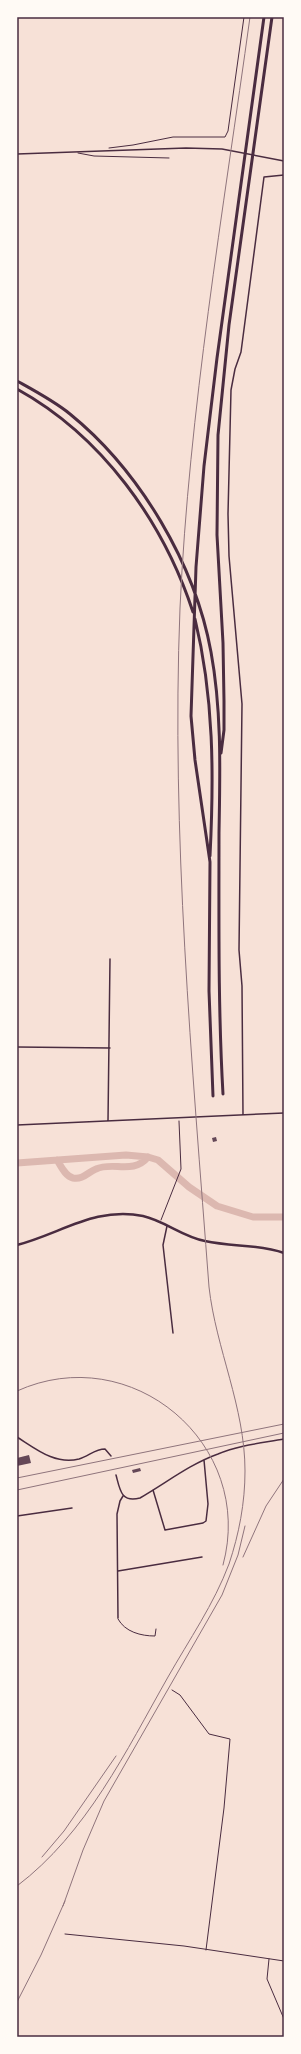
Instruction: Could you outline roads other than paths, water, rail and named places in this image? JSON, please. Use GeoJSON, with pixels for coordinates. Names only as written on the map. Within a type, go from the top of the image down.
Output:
{"type":"FeatureCollection","features":[{"type":"Feature","properties":{"kind":"highway"},"geometry":{"type":"LineString","coordinates":[[210,862],[192,737],[190,695],[196,567],[204,466],[217,358],[264,17]]}},
{"type":"Feature","properties":{"kind":"highway"},"geometry":{"type":"LineString","coordinates":[[220,763],[224,730],[224,701],[223,643],[216,528],[218,435],[228,333],[272,17]]}},
{"type":"Feature","properties":{"kind":"highway"},"geometry":{"type":"LineString","coordinates":[[17,381],[70,414],[99,440],[151,506],[169,536],[187,573],[199,606],[210,650],[218,704],[220,763],[218,984],[223,1094]]}},
{"type":"Feature","properties":{"kind":"highway"},"geometry":{"type":"LineString","coordinates":[[17,389],[65,421],[93,448],[120,478],[145,511],[162,540],[181,578],[192,611],[203,651],[208,691],[212,752],[209,991],[214,1096]]}},
{"type":"Feature","properties":{"kind":"main road"},"geometry":{"type":"LineString","coordinates":[[17,1245],[39,1239],[72,1224],[90,1218],[116,1214],[144,1216],[206,1242],[266,1248],[284,1253]]}},
{"type":"Feature","properties":{"kind":"street"},"geometry":{"type":"LineString","coordinates":[[17,154],[186,148],[222,150],[264,156],[284,161]]}},
{"type":"Feature","properties":{"kind":"street"},"geometry":{"type":"LineString","coordinates":[[243,1114],[242,986],[239,950],[242,704],[229,556],[228,470],[231,404],[235,369],[241,352],[264,176],[284,175]]}},
{"type":"Feature","properties":{"kind":"street"},"geometry":{"type":"LineString","coordinates":[[108,1122],[110,959]]}},
{"type":"Feature","properties":{"kind":"street"},"geometry":{"type":"LineString","coordinates":[[17,1047],[110,1048]]}},
{"type":"Feature","properties":{"kind":"street"},"geometry":{"type":"LineString","coordinates":[[17,1125],[284,1113]]}},
{"type":"Feature","properties":{"kind":"street"},"geometry":{"type":"LineString","coordinates":[[167,1226],[163,1245],[173,1333]]}},
{"type":"Feature","properties":{"kind":"street"},"geometry":{"type":"LineString","coordinates":[[17,1437],[44,1455],[55,1458],[79,1459],[98,1449],[105,1449],[111,1456]]}},
{"type":"Feature","properties":{"kind":"street"},"geometry":{"type":"LineString","coordinates":[[116,1475],[120,1491],[124,1496],[134,1500],[204,1460],[238,1447],[284,1439]]}},
{"type":"Feature","properties":{"kind":"street"},"geometry":{"type":"LineString","coordinates":[[153,1490],[165,1530],[203,1523],[206,1521],[208,1504],[204,1460]]}},
{"type":"Feature","properties":{"kind":"street"},"geometry":{"type":"LineString","coordinates":[[118,1618],[117,1514],[120,1501],[124,1496]]}},
{"type":"Feature","properties":{"kind":"street"},"geometry":{"type":"LineString","coordinates":[[17,1516],[72,1508]]}},
{"type":"Feature","properties":{"kind":"street"},"geometry":{"type":"LineString","coordinates":[[118,1570],[202,1557]]}},
{"type":"Feature","properties":{"kind":"lane"},"geometry":{"type":"LineString","coordinates":[[78,152],[83,155],[94,156],[169,158]]}},
{"type":"Feature","properties":{"kind":"lane"},"geometry":{"type":"LineString","coordinates":[[118,1618],[122,1626],[141,1636],[155,1636],[156,1629]]}},
{"type":"Feature","properties":{"kind":"waterway"},"geometry":{"type":"LineString","coordinates":[[17,1163],[126,1155],[148,1157],[158,1160],[189,1187],[217,1206],[253,1217],[284,1217]]}},
{"type":"Feature","properties":{"kind":"waterway"},"geometry":{"type":"LineString","coordinates":[[57,1160],[70,1177],[80,1178],[93,1170],[102,1167],[129,1167],[136,1165],[148,1157]]}},
{"type":"Feature","properties":{"kind":"railway"},"geometry":{"type":"LineString","coordinates":[[17,1886],[42,1865],[64,1841],[84,1816],[120,1762],[201,1622],[223,1579],[233,1553],[243,1507],[245,1483],[244,1447],[209,1287],[185,948],[178,778],[178,693],[180,608],[184,534],[191,460],[208,312],[250,17]]}},
{"type":"Feature","properties":{"kind":"railway"},"geometry":{"type":"LineString","coordinates":[[17,1391],[60,1379],[102,1379],[141,1391],[175,1413],[202,1443],[221,1479],[228,1521],[223,1565]]}},
{"type":"Feature","properties":{"kind":"railway"},"geometry":{"type":"LineString","coordinates":[[17,1478],[284,1424]]}},
{"type":"Feature","properties":{"kind":"railway"},"geometry":{"type":"LineString","coordinates":[[17,1490],[284,1433]]}},
{"type":"Feature","properties":{"kind":"railway"},"geometry":{"type":"LineString","coordinates":[[243,1557],[266,1506],[284,1479]]}},
{"type":"Feature","properties":{"kind":"railway"},"geometry":{"type":"LineString","coordinates":[[63,1906],[83,1850],[104,1801],[222,1595],[238,1555],[245,1526]]}},
{"type":"Feature","properties":{"kind":"railway"},"geometry":{"type":"LineString","coordinates":[[42,1857],[64,1831],[116,1756]]}},
{"type":"Feature","properties":{"kind":"railway"},"geometry":{"type":"LineString","coordinates":[[17,2002],[41,1955],[65,1901]]}}]}
